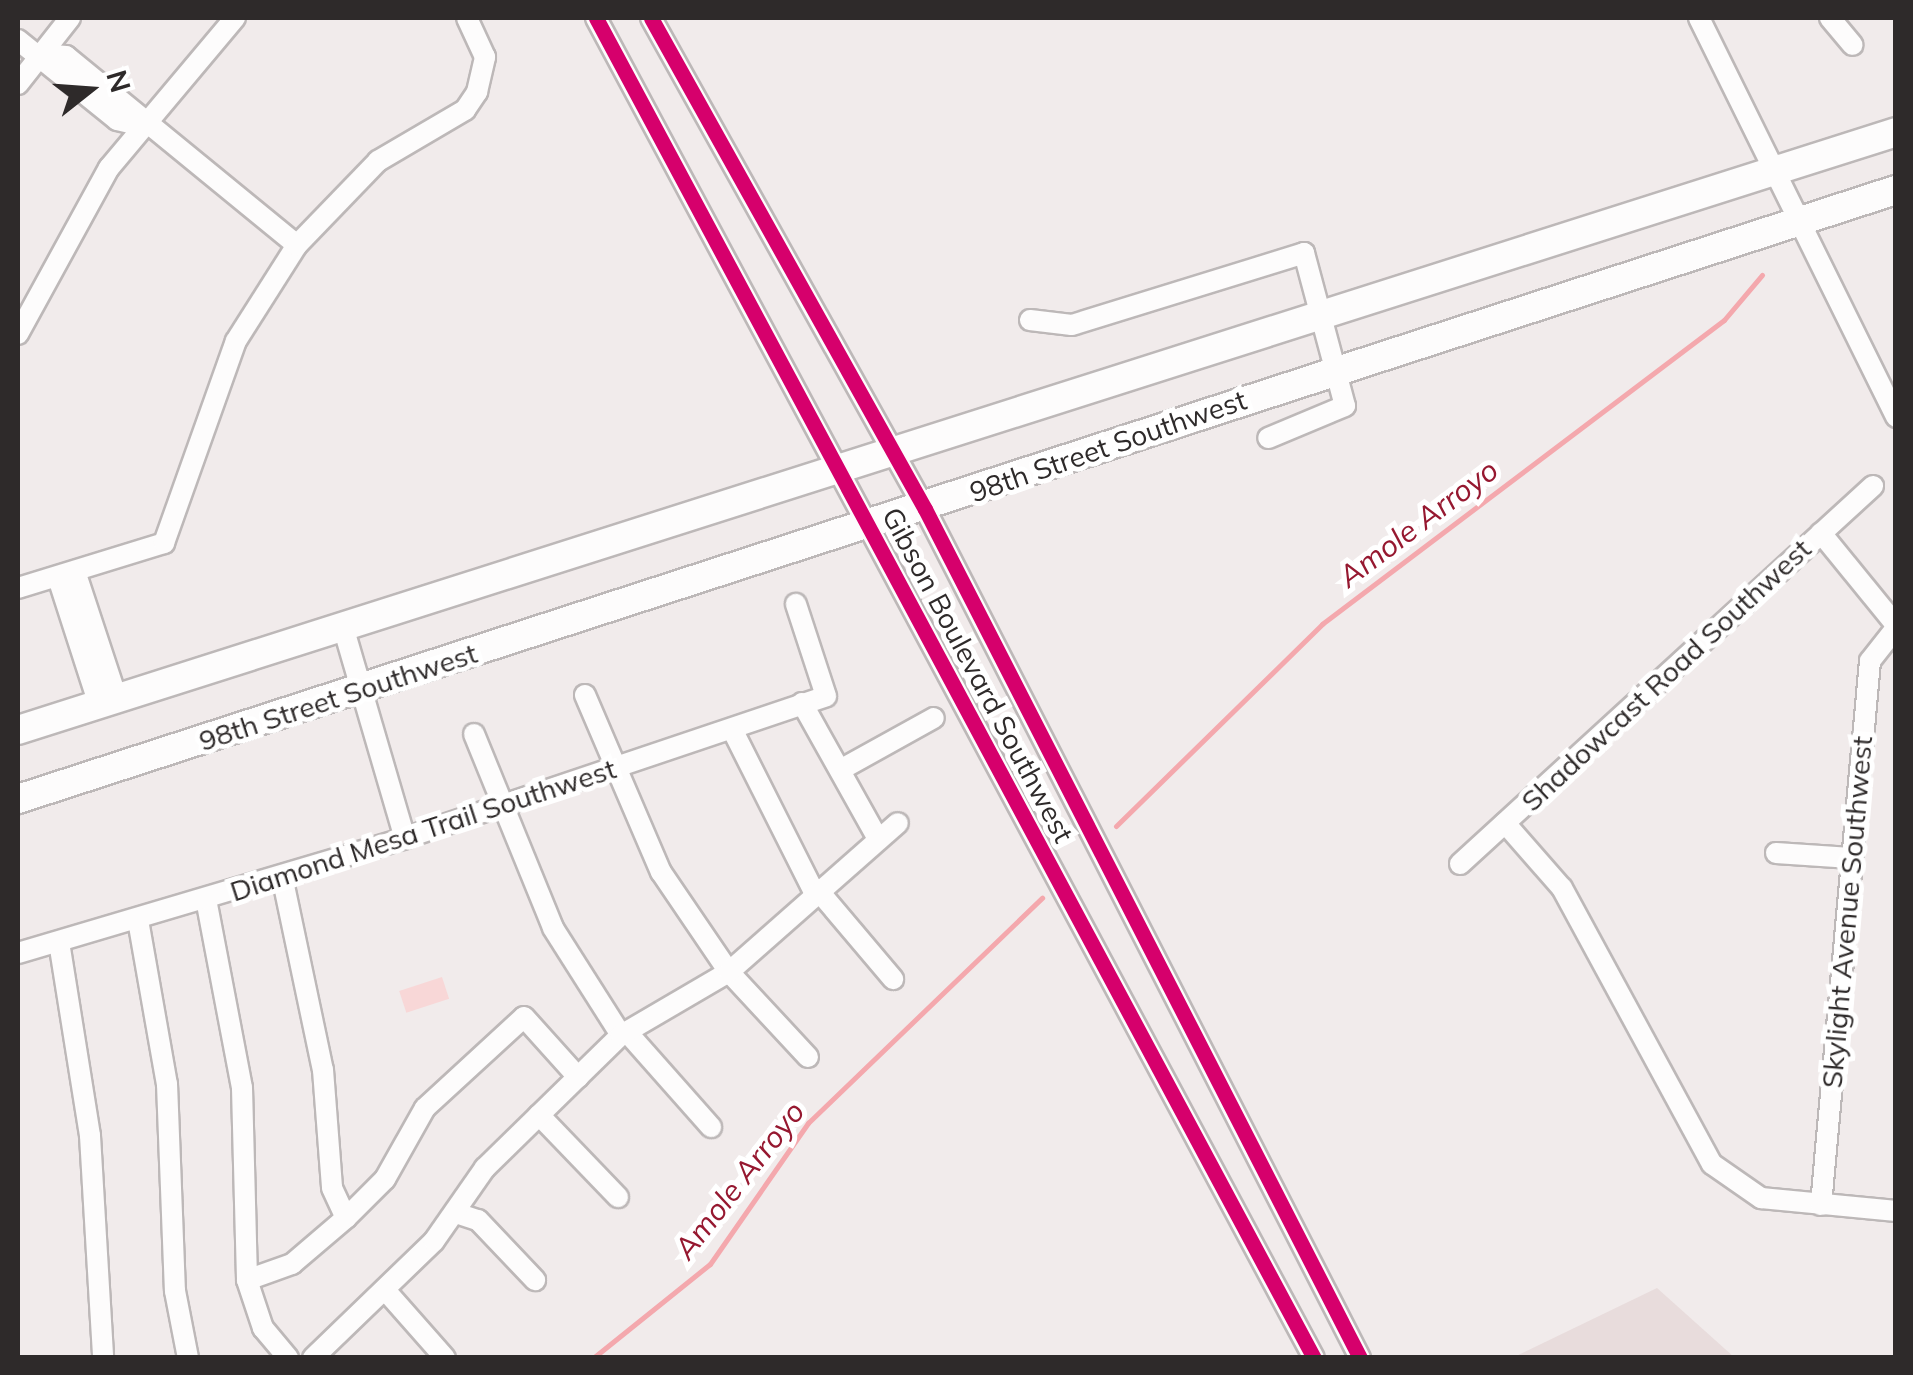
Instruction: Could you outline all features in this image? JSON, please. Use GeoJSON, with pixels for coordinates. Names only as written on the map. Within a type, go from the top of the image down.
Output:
{"type":"FeatureCollection","features":[{"type":"Feature","properties":{"kind":"main road"},"geometry":{"type":"LineString","coordinates":[[18,730],[344,630],[840,464],[1896,132]]}},
{"type":"Feature","properties":{"kind":"main road","name":"98th Street Southwest"},"geometry":{"type":"LineString","coordinates":[[18,799],[925,510],[1340,366],[1896,190]]}},
{"type":"Feature","properties":{"kind":"street"},"geometry":{"type":"LineString","coordinates":[[18,84],[70,18]]}},
{"type":"Feature","properties":{"kind":"street"},"geometry":{"type":"LineString","coordinates":[[18,334],[76,220],[140,125],[236,18]]}},
{"type":"Feature","properties":{"kind":"street"},"geometry":{"type":"LineString","coordinates":[[18,588],[68,579],[164,542],[236,340],[297,245],[378,162],[465,110],[480,82],[485,57],[468,18]]}},
{"type":"Feature","properties":{"kind":"street","name":"Gibson Boulevard Southwest"},"geometry":{"type":"LineString","coordinates":[[596,18],[840,464],[1314,1358]]}},
{"type":"Feature","properties":{"kind":"street","name":"Gibson Boulevard Southwest"},"geometry":{"type":"LineString","coordinates":[[651,18],[887,450],[925,510],[1360,1358]]}},
{"type":"Feature","properties":{"kind":"street"},"geometry":{"type":"LineString","coordinates":[[1699,18],[1896,416]]}},
{"type":"Feature","properties":{"kind":"street"},"geometry":{"type":"LineString","coordinates":[[1830,18],[1852,45]]}},
{"type":"Feature","properties":{"kind":"street"},"geometry":{"type":"LineString","coordinates":[[18,40],[87,85],[297,245]]}},
{"type":"Feature","properties":{"kind":"street"},"geometry":{"type":"LineString","coordinates":[[1030,320],[1072,326],[1288,252],[1308,257],[1346,396],[1338,414],[1268,438]]}},
{"type":"Feature","properties":{"kind":"street","name":"Shadowcast Road Southwest"},"geometry":{"type":"LineString","coordinates":[[1460,864],[1872,486]]}},
{"type":"Feature","properties":{"kind":"street"},"geometry":{"type":"LineString","coordinates":[[1821,533],[1896,627]]}},
{"type":"Feature","properties":{"kind":"street"},"geometry":{"type":"LineString","coordinates":[[68,579],[108,702]]}},
{"type":"Feature","properties":{"kind":"street","name":"Diamond Mesa Trail Southwest"},"geometry":{"type":"LineString","coordinates":[[18,953],[405,838],[826,696],[796,604]]}},
{"type":"Feature","properties":{"kind":"street","name":"Skylight Avenue Southwest"},"geometry":{"type":"LineString","coordinates":[[1821,1205],[1870,661],[1896,627]]}},
{"type":"Feature","properties":{"kind":"street"},"geometry":{"type":"LineString","coordinates":[[344,630],[405,838]]}},
{"type":"Feature","properties":{"kind":"street"},"geometry":{"type":"LineString","coordinates":[[585,695],[660,872],[729,972],[808,1057]]}},
{"type":"Feature","properties":{"kind":"street"},"geometry":{"type":"LineString","coordinates":[[802,704],[878,839]]}},
{"type":"Feature","properties":{"kind":"street"},"geometry":{"type":"LineString","coordinates":[[840,770],[934,718]]}},
{"type":"Feature","properties":{"kind":"street"},"geometry":{"type":"LineString","coordinates":[[732,730],[815,890],[893,979]]}},
{"type":"Feature","properties":{"kind":"street"},"geometry":{"type":"LineString","coordinates":[[474,734],[553,928],[624,1034],[710,1127]]}},
{"type":"Feature","properties":{"kind":"street"},"geometry":{"type":"LineString","coordinates":[[312,1358],[386,1291],[459,1214],[485,1168],[624,1034],[729,972],[815,890],[898,823]]}},
{"type":"Feature","properties":{"kind":"street"},"geometry":{"type":"LineString","coordinates":[[1505,823],[1562,888],[1712,1164],[1761,1198],[1896,1211]]}},
{"type":"Feature","properties":{"kind":"street"},"geometry":{"type":"LineString","coordinates":[[1776,853],[1851,858]]}},
{"type":"Feature","properties":{"kind":"street"},"geometry":{"type":"LineString","coordinates":[[282,876],[322,1070],[332,1188],[346,1218]]}},
{"type":"Feature","properties":{"kind":"street"},"geometry":{"type":"LineString","coordinates":[[206,900],[242,1088],[247,1280],[263,1328],[288,1358]]}},
{"type":"Feature","properties":{"kind":"street"},"geometry":{"type":"LineString","coordinates":[[138,920],[167,1084],[175,1291],[188,1358]]}},
{"type":"Feature","properties":{"kind":"street"},"geometry":{"type":"LineString","coordinates":[[59,942],[90,1136],[103,1358]]}},
{"type":"Feature","properties":{"kind":"street"},"geometry":{"type":"LineString","coordinates":[[247,1280],[292,1264],[346,1218],[384,1179],[425,1108],[524,1017],[578,1077]]}},
{"type":"Feature","properties":{"kind":"street"},"geometry":{"type":"LineString","coordinates":[[539,1115],[618,1196]]}},
{"type":"Feature","properties":{"kind":"street"},"geometry":{"type":"LineString","coordinates":[[459,1214],[478,1220],[535,1280]]}},
{"type":"Feature","properties":{"kind":"street"},"geometry":{"type":"LineString","coordinates":[[386,1291],[445,1358]]}},
{"type":"Feature","properties":{"kind":"shaded area"},"geometry":{"type":"Polygon","coordinates":[[[442,977],[449,999],[406,1013],[399,991],[442,977]]]}},
{"type":"Feature","properties":{"kind":"shaded area"},"geometry":{"type":"Polygon","coordinates":[[[1657,1288],[1734,1357],[1514,1357],[1657,1288]]]}},
{"type":"Feature","properties":{"kind":"waterway","name":"Amole Arroyo"},"geometry":{"type":"LineString","coordinates":[[1116,826],[1322,624],[1724,320],[1762,275]]}},
{"type":"Feature","properties":{"kind":"waterway","name":"Amole Arroyo"},"geometry":{"type":"LineString","coordinates":[[593,1358],[710,1264],[808,1123],[1042,898]]}},
{"type":"Feature","properties":{"kind":"cycle path"},"geometry":{"type":"LineString","coordinates":[[596,18],[1314,1358]]}},
{"type":"Feature","properties":{"kind":"cycle path"},"geometry":{"type":"LineString","coordinates":[[651,18],[925,509],[1360,1358]]}}]}
